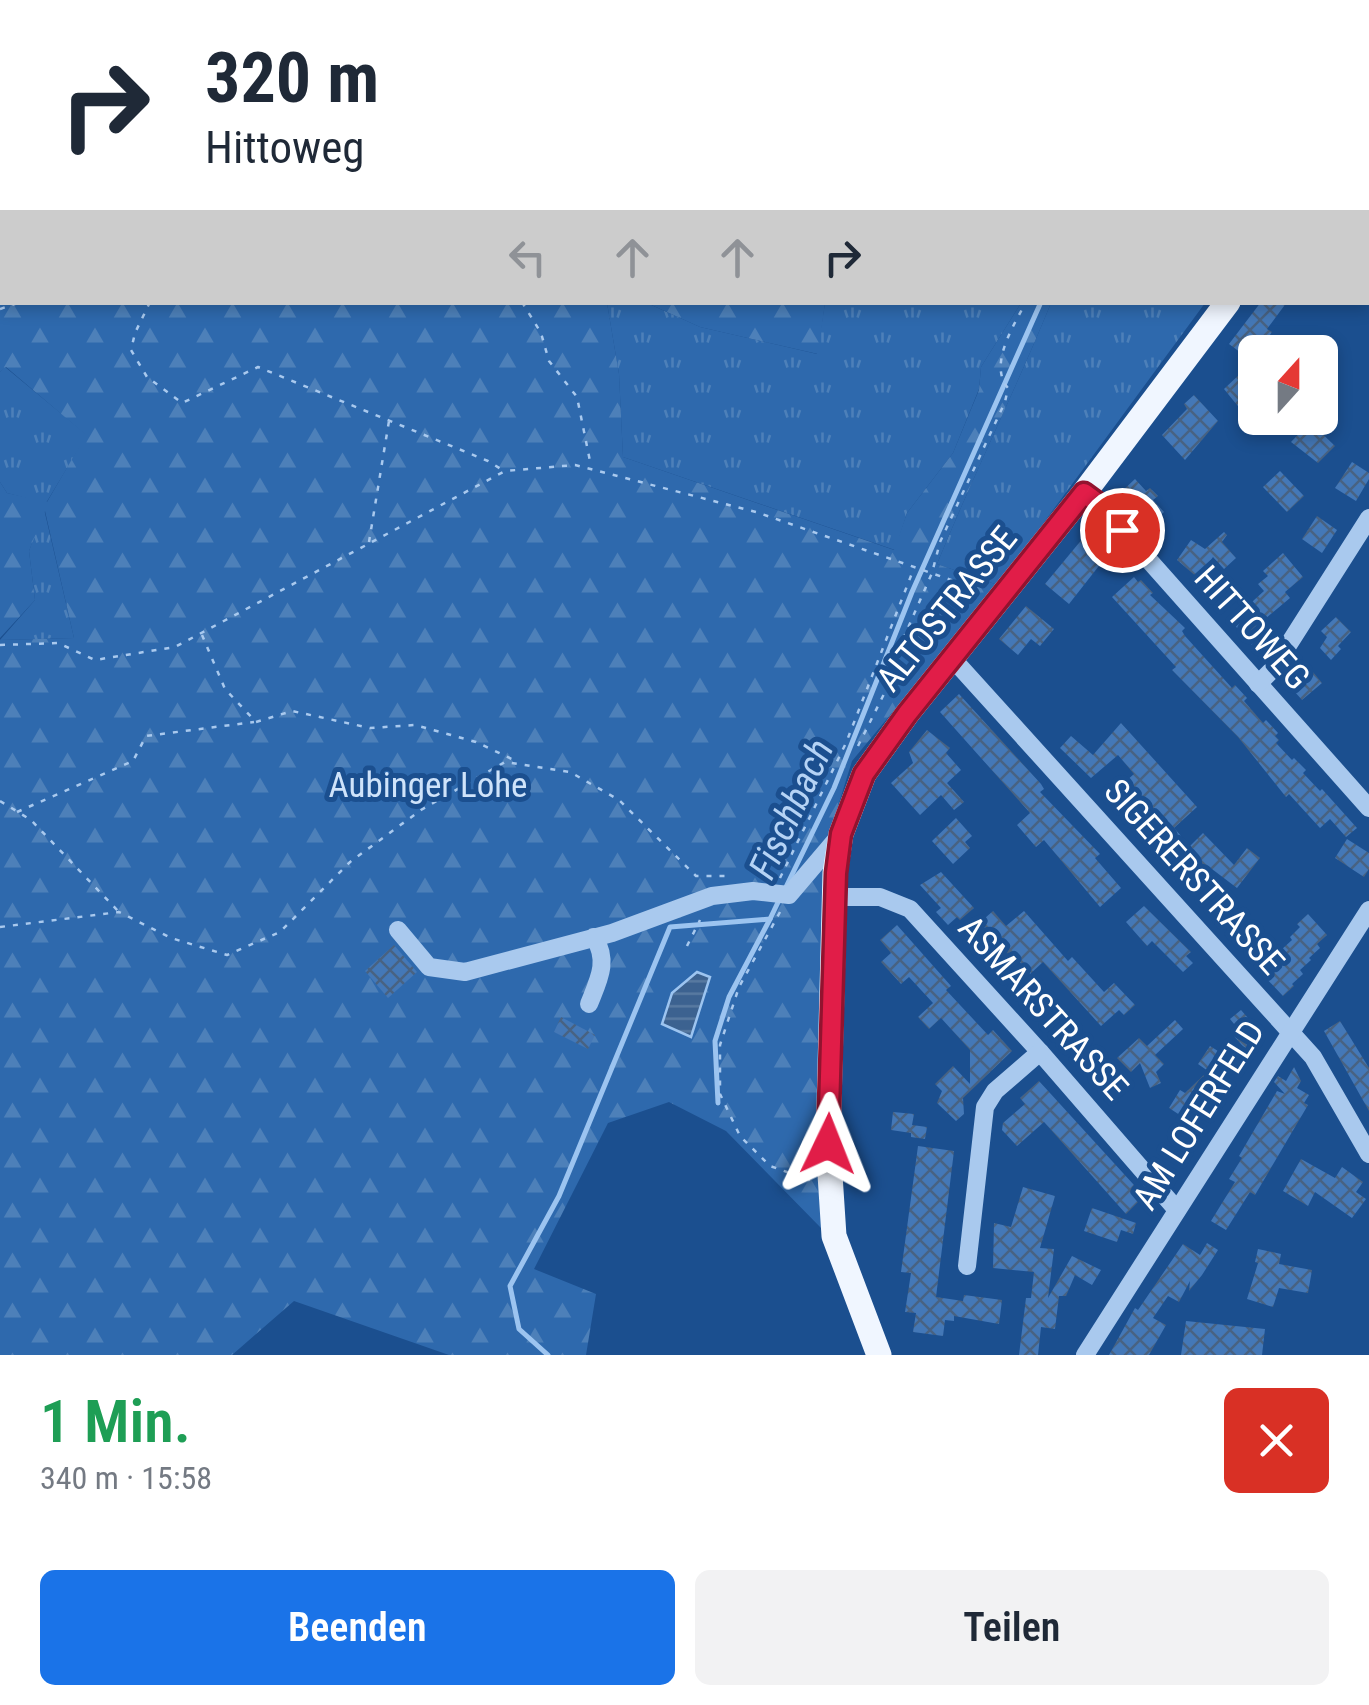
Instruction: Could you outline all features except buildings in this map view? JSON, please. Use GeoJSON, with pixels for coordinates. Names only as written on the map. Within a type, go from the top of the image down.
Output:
{"type":"FeatureCollection","features":[{"type":"Feature","properties":{"kind":"main road","name":"ALTOSTRASSE"},"geometry":{"type":"LineString","coordinates":[[879,1355],[834,1236],[828,1144],[835,897],[841,834],[864,774],[1226,305]]}},
{"type":"Feature","properties":{"kind":"street","name":"HITTOWEG"},"geometry":{"type":"LineString","coordinates":[[1084,493],[1099,504],[1369,808]]}},
{"type":"Feature","properties":{"kind":"street"},"geometry":{"type":"LineString","coordinates":[[1258,684],[1273,669],[1369,518]]}},
{"type":"Feature","properties":{"kind":"street","name":"SIGERERSTRASSE"},"geometry":{"type":"LineString","coordinates":[[952,658],[1313,1057],[1369,1155]]}},
{"type":"Feature","properties":{"kind":"street"},"geometry":{"type":"LineString","coordinates":[[398,930],[429,966],[465,972],[594,937],[712,896],[753,891],[781,894],[841,834]]}},
{"type":"Feature","properties":{"kind":"street","name":"ASMARSTRASSE"},"geometry":{"type":"LineString","coordinates":[[835,897],[880,898],[910,909],[1177,1210]]}},
{"type":"Feature","properties":{"kind":"street","name":"AM LOFERFELD"},"geometry":{"type":"LineString","coordinates":[[1085,1355],[1369,910]]}},
{"type":"Feature","properties":{"kind":"street"},"geometry":{"type":"LineString","coordinates":[[588,1004],[602,972],[602,951],[594,937]]}},
{"type":"Feature","properties":{"kind":"street"},"geometry":{"type":"LineString","coordinates":[[967,1266],[985,1107],[995,1091],[1040,1052]]}},
{"type":"Feature","properties":{"kind":"path"},"geometry":{"type":"LineString","coordinates":[[149,305],[131,350],[148,377],[182,403],[258,367],[488,461],[506,472]]}},
{"type":"Feature","properties":{"kind":"path"},"geometry":{"type":"LineString","coordinates":[[524,305],[541,333],[550,361],[577,397],[591,468]]}},
{"type":"Feature","properties":{"kind":"path"},"geometry":{"type":"LineString","coordinates":[[854,755],[893,676],[897,653],[940,542],[973,467],[992,435],[1008,388],[1002,381],[1000,360],[1025,305]]}},
{"type":"Feature","properties":{"kind":"path"},"geometry":{"type":"LineString","coordinates":[[369,543],[389,420]]}},
{"type":"Feature","properties":{"kind":"path"},"geometry":{"type":"LineString","coordinates":[[0,646],[58,643],[95,660],[175,647],[506,472],[575,465],[756,512],[1001,597]]}},
{"type":"Feature","properties":{"kind":"path"},"geometry":{"type":"LineString","coordinates":[[831,1186],[770,1166],[740,1136],[720,1094],[720,1045],[739,987],[846,743],[915,568]]}},
{"type":"Feature","properties":{"kind":"path"},"geometry":{"type":"LineString","coordinates":[[201,633],[225,689],[256,722]]}},
{"type":"Feature","properties":{"kind":"path"},"geometry":{"type":"LineString","coordinates":[[18,812],[134,761],[146,736],[256,722],[292,711],[370,728],[415,725],[476,742],[524,765]]}},
{"type":"Feature","properties":{"kind":"path"},"geometry":{"type":"LineString","coordinates":[[0,801],[31,820],[119,912],[171,938],[228,955],[280,932],[350,862],[421,810],[505,762],[570,772],[619,800],[696,876],[720,874],[737,881]]}},
{"type":"Feature","properties":{"kind":"path"},"geometry":{"type":"LineString","coordinates":[[0,927],[119,912]]}},
{"type":"Feature","properties":{"kind":"path"},"geometry":{"type":"LineString","coordinates":[[688,946],[703,915]]}},
{"type":"Feature","properties":{"kind":"green space","name":"Aubinger Lohe"},"geometry":{"type":"Polygon","coordinates":[[[0,305],[607,305],[619,374],[623,457],[894,550],[907,513],[953,453],[979,390],[981,367],[1020,305],[1050,305],[937,564],[998,585],[852,761],[830,832],[822,1229],[726,1131],[669,1102],[608,1123],[534,1269],[596,1294],[586,1355],[449,1355],[294,1301],[232,1355],[0,1355],[0,640],[74,638],[45,511],[29,551],[35,600],[0,638],[0,482],[7,493],[47,502],[86,435],[6,367],[0,372],[0,305]]]}},
{"type":"Feature","properties":{"kind":"green space"},"geometry":{"type":"Polygon","coordinates":[[[607,305],[651,305],[700,327],[817,354],[825,305],[1020,305],[981,367],[979,389],[953,453],[907,513],[895,550],[623,457],[619,374],[607,305]]]}},
{"type":"Feature","properties":{"kind":"green space"},"geometry":{"type":"Polygon","coordinates":[[[651,305],[825,305],[818,354],[700,327],[651,305]]]}},
{"type":"Feature","properties":{"kind":"green space"},"geometry":{"type":"Polygon","coordinates":[[[1050,305],[1204,305],[998,585],[937,564],[1050,305]]]}},
{"type":"Feature","properties":{"kind":"green space"},"geometry":{"type":"Polygon","coordinates":[[[5,367],[87,435],[46,503],[7,493],[0,482],[0,372],[5,367]]]}},
{"type":"Feature","properties":{"kind":"green space"},"geometry":{"type":"Polygon","coordinates":[[[44,509],[74,638],[0,640],[35,600],[29,551],[44,509]]]}},
{"type":"Feature","properties":{"kind":"shaded area"},"geometry":{"type":"Polygon","coordinates":[[[697,972],[710,977],[691,1037],[662,1024],[672,993],[697,972]]]}},
{"type":"Feature","properties":{"kind":"waterway","name":"Fischbach"},"geometry":{"type":"LineString","coordinates":[[786,887],[834,788],[912,592],[1040,305]]}},
{"type":"Feature","properties":{"kind":"waterway","name":"Fischbach"},"geometry":{"type":"LineString","coordinates":[[548,1355],[519,1329],[510,1286],[559,1196],[670,927],[770,919],[781,896]]}},
{"type":"Feature","properties":{"kind":"waterway"},"geometry":{"type":"LineString","coordinates":[[718,1103],[715,1041],[729,997],[770,919]]}},
{"type":"Feature","properties":{"kind":"route"},"geometry":{"type":"LineString","coordinates":[[828,1144],[838,848],[864,774],[907,714],[1084,493],[1122,530]]}}]}
